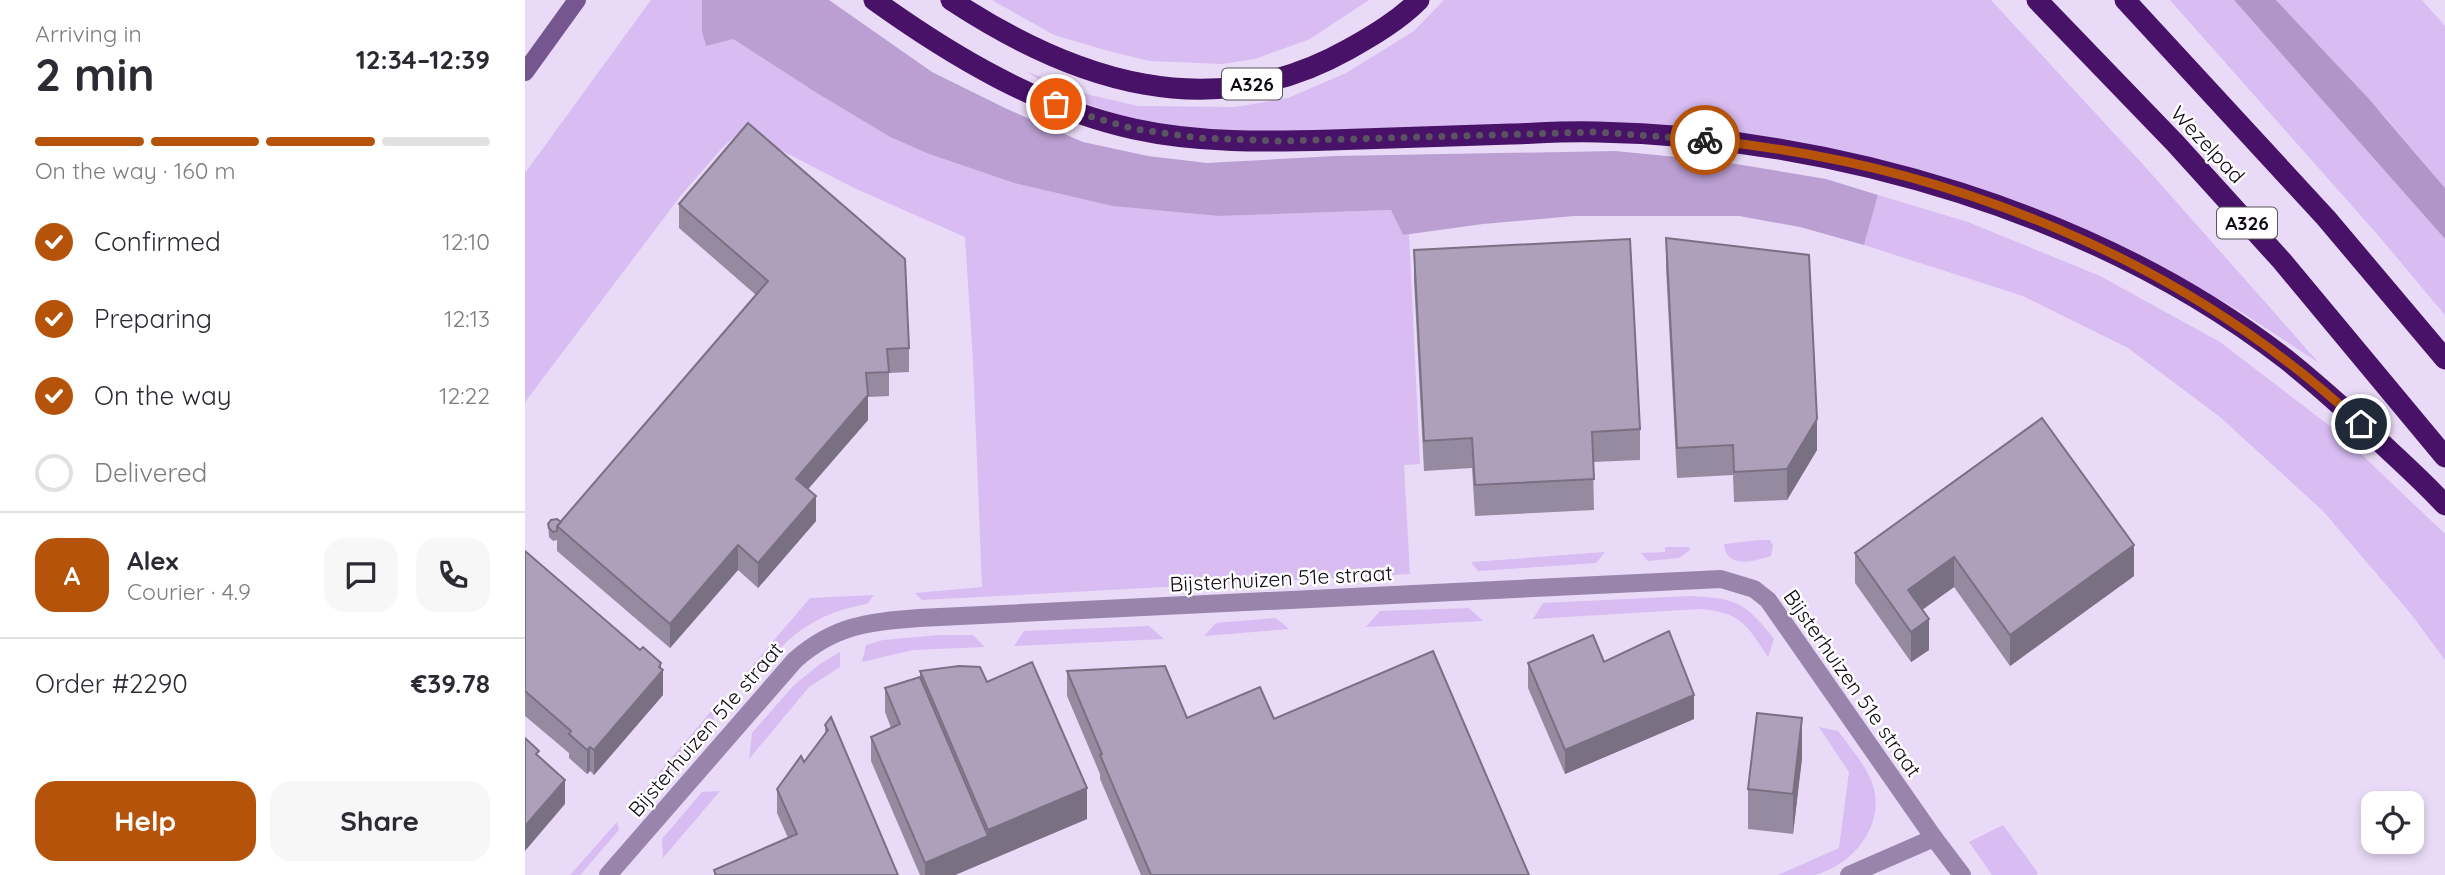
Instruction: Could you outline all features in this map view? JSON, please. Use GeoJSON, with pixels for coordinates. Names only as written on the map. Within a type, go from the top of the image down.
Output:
{"type":"FeatureCollection","features":[{"type":"Feature","properties":{"kind":"highway"},"geometry":{"type":"LineString","coordinates":[[874,0],[951,52],[1017,87],[1075,112],[1134,129],[1199,138],[1279,141],[1609,132],[1752,144],[1821,156],[1914,178],[2069,233],[2141,267],[2213,309],[2286,359],[2347,411],[2445,505]]}},
{"type":"Feature","properties":{"kind":"highway","name":"A326"},"geometry":{"type":"LineString","coordinates":[[951,0],[1015,39],[1066,63],[1137,83],[1215,89],[1273,81],[1326,62],[1368,38],[1419,0]]}},
{"type":"Feature","properties":{"kind":"highway","name":"Wezelpad"},"geometry":{"type":"LineString","coordinates":[[2037,0],[2175,143],[2282,261],[2445,457]]}},
{"type":"Feature","properties":{"kind":"highway","name":"Wezelpad"},"geometry":{"type":"LineString","coordinates":[[2125,0],[2326,218],[2445,359]]}},
{"type":"Feature","properties":{"kind":"main road"},"geometry":{"type":"LineString","coordinates":[[525,72],[577,0]]}},
{"type":"Feature","properties":{"kind":"street","name":"Bijsterhuizen 51e straat"},"geometry":{"type":"LineString","coordinates":[[608,875],[795,660],[810,646],[844,629],[867,623],[919,618],[1721,579],[1754,589],[1768,600],[1962,875]]}},
{"type":"Feature","properties":{"kind":"street"},"geometry":{"type":"LineString","coordinates":[[1849,875],[1934,838]]}},
{"type":"Feature","properties":{"kind":"shaded area"},"geometry":{"type":"Polygon","coordinates":[[[651,0],[702,0],[702,31],[733,39],[890,137],[929,154],[1014,183],[1112,206],[1218,216],[1392,210],[1403,235],[1409,234],[1420,464],[1404,465],[1410,574],[922,600],[915,593],[982,587],[965,237],[854,188],[742,130],[723,147],[682,194],[525,402],[525,173],[651,0]]]}},
{"type":"Feature","properties":{"kind":"shaded area"},"geometry":{"type":"Polygon","coordinates":[[[702,0],[829,0],[932,72],[1007,109],[1083,142],[1148,156],[1207,163],[1335,156],[1615,151],[1718,161],[1826,179],[1878,195],[1864,245],[1800,227],[1739,216],[1574,216],[1403,235],[1391,210],[1218,216],[1112,206],[1014,183],[929,154],[890,137],[733,39],[706,46],[702,31],[702,0]]]}},
{"type":"Feature","properties":{"kind":"shaded area"},"geometry":{"type":"Polygon","coordinates":[[[992,0],[1369,0],[1310,39],[1255,59],[1222,64],[1150,61],[1112,52],[1054,35],[992,0]]]}},
{"type":"Feature","properties":{"kind":"shaded area"},"geometry":{"type":"Polygon","coordinates":[[[1444,0],[1991,0],[2148,170],[2319,363],[2238,310],[2150,261],[2060,220],[1693,130],[1242,138],[1152,128],[1067,96],[1025,71],[1090,95],[1138,106],[1235,107],[1288,98],[1346,73],[1414,31],[1444,0]]]}},
{"type":"Feature","properties":{"kind":"shaded area"},"geometry":{"type":"Polygon","coordinates":[[[2170,0],[2234,0],[2445,239],[2445,315],[2377,234],[2170,0]]]}},
{"type":"Feature","properties":{"kind":"shaded area"},"geometry":{"type":"Polygon","coordinates":[[[2234,0],[2276,0],[2369,99],[2445,188],[2445,239],[2234,0]]]}},
{"type":"Feature","properties":{"kind":"shaded area"},"geometry":{"type":"Polygon","coordinates":[[[2276,0],[2422,0],[2445,26],[2445,188],[2387,119],[2276,0]]]}},
{"type":"Feature","properties":{"kind":"shaded area"},"geometry":{"type":"Polygon","coordinates":[[[1878,195],[1968,222],[2100,276],[2220,342],[2339,433],[2445,534],[2445,660],[2411,614],[2323,511],[2220,417],[2128,348],[2023,296],[1864,245],[1878,195]]]}},
{"type":"Feature","properties":{"kind":"shaded area"},"geometry":{"type":"Polygon","coordinates":[[[1770,540],[1773,546],[1771,556],[1736,561],[1730,558],[1724,544],[1770,540]]]}},
{"type":"Feature","properties":{"kind":"shaded area"},"geometry":{"type":"Polygon","coordinates":[[[1665,547],[1689,547],[1690,550],[1679,558],[1648,561],[1641,553],[1665,552],[1665,547]]]}},
{"type":"Feature","properties":{"kind":"shaded area"},"geometry":{"type":"Polygon","coordinates":[[[1605,552],[1596,563],[1478,571],[1471,562],[1605,552]]]}},
{"type":"Feature","properties":{"kind":"shaded area"},"geometry":{"type":"Polygon","coordinates":[[[874,595],[867,604],[813,622],[787,642],[749,683],[740,680],[810,598],[874,595]]]}},
{"type":"Feature","properties":{"kind":"shaded area"},"geometry":{"type":"Polygon","coordinates":[[[1690,596],[1719,598],[1748,610],[1774,639],[1768,657],[1741,622],[1724,613],[1713,611],[1699,609],[1533,619],[1543,603],[1690,596]]]}},
{"type":"Feature","properties":{"kind":"shaded area"},"geometry":{"type":"Polygon","coordinates":[[[1469,608],[1483,621],[1366,627],[1380,611],[1469,608]]]}},
{"type":"Feature","properties":{"kind":"shaded area"},"geometry":{"type":"Polygon","coordinates":[[[1276,618],[1289,629],[1204,636],[1216,623],[1276,618]]]}},
{"type":"Feature","properties":{"kind":"shaded area"},"geometry":{"type":"Polygon","coordinates":[[[1149,626],[1164,639],[1014,646],[1024,631],[1149,626]]]}},
{"type":"Feature","properties":{"kind":"shaded area"},"geometry":{"type":"Polygon","coordinates":[[[973,635],[985,647],[913,650],[862,662],[866,645],[883,640],[973,635]]]}},
{"type":"Feature","properties":{"kind":"shaded area"},"geometry":{"type":"Polygon","coordinates":[[[840,652],[840,667],[809,687],[749,759],[752,733],[794,685],[840,652]]]}},
{"type":"Feature","properties":{"kind":"shaded area"},"geometry":{"type":"Polygon","coordinates":[[[713,709],[714,723],[654,793],[640,795],[713,709]]]}},
{"type":"Feature","properties":{"kind":"shaded area"},"geometry":{"type":"Polygon","coordinates":[[[1819,727],[1838,731],[1868,774],[1875,795],[1872,825],[1855,851],[1830,869],[1815,875],[1778,875],[1839,848],[1849,772],[1819,727]]]}},
{"type":"Feature","properties":{"kind":"shaded area"},"geometry":{"type":"Polygon","coordinates":[[[720,791],[663,858],[662,839],[702,792],[720,791]]]}},
{"type":"Feature","properties":{"kind":"shaded area"},"geometry":{"type":"Polygon","coordinates":[[[617,822],[619,830],[580,875],[570,875],[617,822]]]}},
{"type":"Feature","properties":{"kind":"shaded area"},"geometry":{"type":"Polygon","coordinates":[[[2003,825],[2038,873],[2036,875],[1992,875],[1969,842],[2003,825]]]}},
{"type":"Feature","properties":{"kind":"building"},"geometry":{"type":"Polygon","coordinates":[[[748,123],[905,259],[909,348],[887,349],[889,372],[866,373],[868,395],[796,479],[816,496],[758,563],[738,545],[670,624],[557,526],[768,281],[679,204],[748,123]]]}},
{"type":"Feature","properties":{"kind":"building"},"geometry":{"type":"Polygon","coordinates":[[[1666,238],[1809,255],[1817,419],[1787,469],[1734,472],[1733,445],[1677,448],[1666,238]]]}},
{"type":"Feature","properties":{"kind":"building"},"geometry":{"type":"Polygon","coordinates":[[[1630,239],[1640,429],[1592,432],[1594,479],[1475,485],[1472,438],[1424,441],[1414,250],[1630,239]]]}},
{"type":"Feature","properties":{"kind":"building"},"geometry":{"type":"Polygon","coordinates":[[[2042,418],[2134,545],[2010,635],[1954,557],[1908,590],[1929,619],[1911,632],[1855,553],[2042,418]]]}},
{"type":"Feature","properties":{"kind":"building"},"geometry":{"type":"Polygon","coordinates":[[[557,519],[561,522],[557,531],[553,532],[548,524],[557,519]]]}},
{"type":"Feature","properties":{"kind":"building"},"geometry":{"type":"Polygon","coordinates":[[[525,551],[640,650],[643,647],[661,663],[659,667],[663,670],[594,750],[590,747],[587,750],[569,734],[571,731],[525,691],[525,551]]]}},
{"type":"Feature","properties":{"kind":"building"},"geometry":{"type":"Polygon","coordinates":[[[1669,631],[1694,695],[1565,750],[1528,663],[1593,635],[1604,662],[1669,631]]]}},
{"type":"Feature","properties":{"kind":"building"},"geometry":{"type":"Polygon","coordinates":[[[1433,651],[1529,875],[1151,875],[1067,671],[1165,666],[1187,718],[1260,687],[1274,719],[1433,651]]]}},
{"type":"Feature","properties":{"kind":"building"},"geometry":{"type":"Polygon","coordinates":[[[1032,662],[1087,788],[988,830],[920,671],[959,666],[980,667],[987,682],[1032,662]]]}},
{"type":"Feature","properties":{"kind":"building"},"geometry":{"type":"Polygon","coordinates":[[[920,677],[988,836],[925,863],[871,737],[900,724],[885,688],[920,677]]]}},
{"type":"Feature","properties":{"kind":"building"},"geometry":{"type":"Polygon","coordinates":[[[1757,713],[1802,718],[1793,794],[1748,789],[1757,713]]]}},
{"type":"Feature","properties":{"kind":"building"},"geometry":{"type":"Polygon","coordinates":[[[831,717],[898,875],[716,875],[714,870],[797,834],[777,789],[801,756],[804,762],[828,730],[825,725],[831,717]]]}},
{"type":"Feature","properties":{"kind":"building"},"geometry":{"type":"Polygon","coordinates":[[[525,738],[539,751],[536,754],[565,780],[525,826],[525,738]]]}},
{"type":"Feature","properties":{"kind":"way so far"},"geometry":{"type":"LineString","coordinates":[[1056,104],[1134,129],[1199,138],[1279,141],[1597,132],[1705,140]]}},
{"type":"Feature","properties":{"kind":"route"},"geometry":{"type":"LineString","coordinates":[[1705,140],[1752,144],[1902,174],[2069,233],[2141,267],[2213,309],[2286,359],[2361,424]]}}]}
